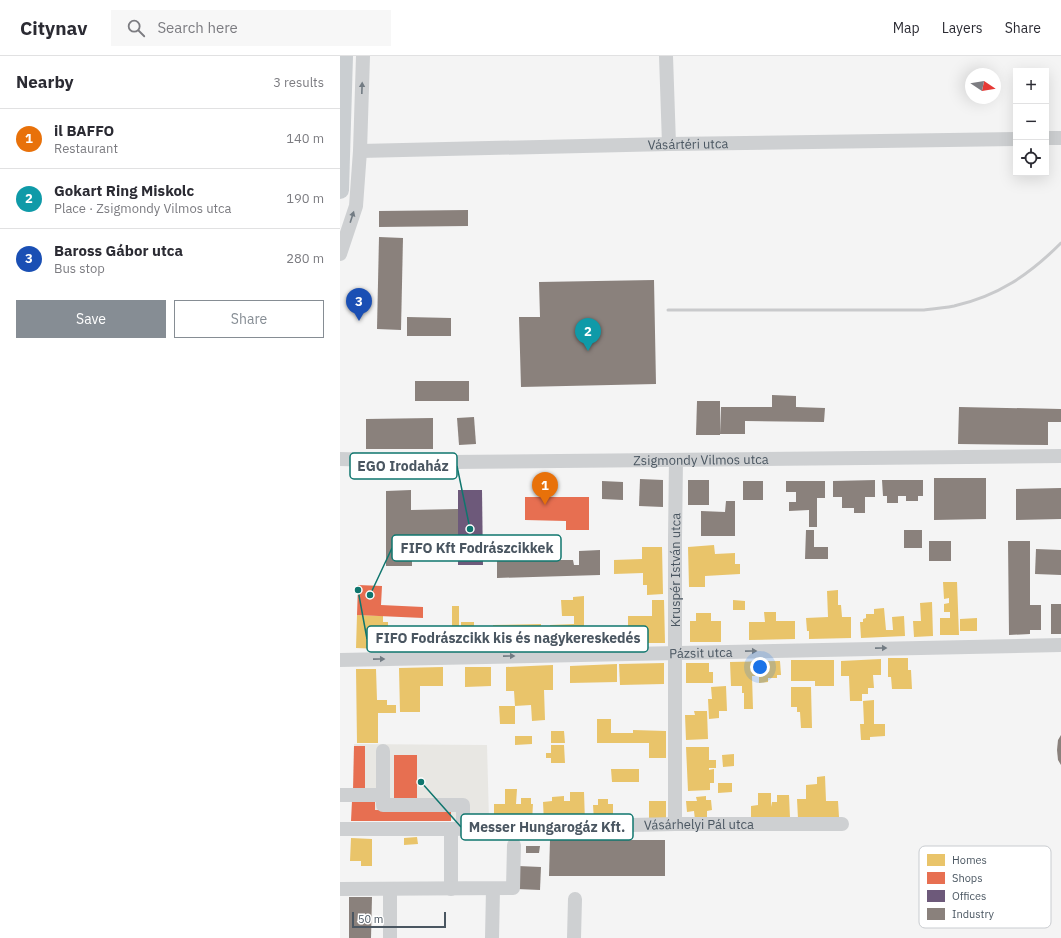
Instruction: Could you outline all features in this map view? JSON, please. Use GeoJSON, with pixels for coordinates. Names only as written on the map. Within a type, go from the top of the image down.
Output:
{"type":"FeatureCollection","features":[{"type":"Feature","properties":{"kind":"main road"},"geometry":{"type":"LineString","coordinates":[[340,190],[344,56]]}},
{"type":"Feature","properties":{"kind":"street"},"geometry":{"type":"LineString","coordinates":[[340,254],[356,206],[360,151],[363,56]]}},
{"type":"Feature","properties":{"kind":"street"},"geometry":{"type":"LineString","coordinates":[[666,56],[669,144]]}},
{"type":"Feature","properties":{"kind":"street"},"geometry":{"type":"LineString","coordinates":[[1049,138],[1061,138]]}},
{"type":"Feature","properties":{"kind":"street","name":"Vásártéri utca"},"geometry":{"type":"LineString","coordinates":[[360,151],[669,144],[1013,139]]}},
{"type":"Feature","properties":{"kind":"street","name":"Zsigmondy Vilmos utca"},"geometry":{"type":"LineString","coordinates":[[340,459],[448,462],[1061,456]]}},
{"type":"Feature","properties":{"kind":"street","name":"Kruspér István utca"},"geometry":{"type":"LineString","coordinates":[[675,824],[676,460]]}},
{"type":"Feature","properties":{"kind":"street","name":"Pázsit utca"},"geometry":{"type":"LineString","coordinates":[[340,660],[1061,645]]}},
{"type":"Feature","properties":{"kind":"street"},"geometry":{"type":"LineString","coordinates":[[383,751],[383,805],[463,805],[457,829],[451,889]]}},
{"type":"Feature","properties":{"kind":"street"},"geometry":{"type":"LineString","coordinates":[[340,795],[383,795]]}},
{"type":"Feature","properties":{"kind":"street","name":"Vásárhelyi Pál utca"},"geometry":{"type":"LineString","coordinates":[[340,829],[457,829],[675,824],[842,824]]}},
{"type":"Feature","properties":{"kind":"street"},"geometry":{"type":"LineString","coordinates":[[340,889],[513,888],[514,845]]}},
{"type":"Feature","properties":{"kind":"street"},"geometry":{"type":"LineString","coordinates":[[492,938],[493,888]]}},
{"type":"Feature","properties":{"kind":"street"},"geometry":{"type":"LineString","coordinates":[[390,889],[390,938]]}},
{"type":"Feature","properties":{"kind":"street"},"geometry":{"type":"LineString","coordinates":[[574,938],[575,899]]}},
{"type":"Feature","properties":{"kind":"shaded area"},"geometry":{"type":"Polygon","coordinates":[[[354,744],[487,745],[489,820],[353,819],[354,744]]]}},
{"type":"Feature","properties":{"kind":"building: Homes"},"geometry":{"type":"Polygon","coordinates":[[[714,545],[715,554],[735,553],[735,564],[740,564],[740,574],[705,576],[705,587],[689,587],[688,547],[714,545]]]}},
{"type":"Feature","properties":{"kind":"building: Homes"},"geometry":{"type":"Polygon","coordinates":[[[642,547],[662,547],[663,594],[647,595],[647,585],[643,585],[643,573],[614,574],[614,560],[642,559],[642,547]]]}},
{"type":"Feature","properties":{"kind":"building: Homes"},"geometry":{"type":"Polygon","coordinates":[[[943,582],[957,582],[959,635],[940,635],[940,618],[950,618],[950,612],[944,612],[944,604],[949,603],[949,598],[944,599],[943,582]]]}},
{"type":"Feature","properties":{"kind":"building: Homes"},"geometry":{"type":"Polygon","coordinates":[[[838,590],[838,605],[841,605],[842,617],[851,617],[851,638],[809,639],[806,618],[828,617],[827,591],[838,590]]]}},
{"type":"Feature","properties":{"kind":"building: Homes"},"geometry":{"type":"Polygon","coordinates":[[[584,596],[584,628],[591,627],[591,645],[551,646],[550,625],[574,624],[574,616],[562,616],[561,600],[573,600],[573,597],[584,596]]]}},
{"type":"Feature","properties":{"kind":"building: Homes"},"geometry":{"type":"Polygon","coordinates":[[[652,600],[664,600],[665,643],[644,643],[644,627],[628,627],[628,616],[652,616],[652,600]]]}},
{"type":"Feature","properties":{"kind":"building: Homes"},"geometry":{"type":"Polygon","coordinates":[[[733,600],[745,601],[745,610],[733,610],[733,600]]]}},
{"type":"Feature","properties":{"kind":"building: Homes"},"geometry":{"type":"Polygon","coordinates":[[[932,602],[933,636],[914,637],[913,621],[921,621],[920,603],[932,602]]]}},
{"type":"Feature","properties":{"kind":"building: Homes"},"geometry":{"type":"Polygon","coordinates":[[[452,606],[459,606],[459,626],[461,626],[461,622],[474,622],[474,626],[480,626],[480,646],[438,647],[437,626],[452,626],[452,606]]]}},
{"type":"Feature","properties":{"kind":"building: Homes"},"geometry":{"type":"Polygon","coordinates":[[[884,608],[886,630],[893,630],[892,617],[904,616],[905,636],[861,638],[860,622],[863,622],[863,619],[866,618],[866,614],[874,614],[874,609],[884,608]]]}},
{"type":"Feature","properties":{"kind":"building: Homes"},"geometry":{"type":"Polygon","coordinates":[[[764,612],[776,612],[776,621],[795,621],[795,639],[749,640],[749,622],[765,622],[764,612]]]}},
{"type":"Feature","properties":{"kind":"building: Homes"},"geometry":{"type":"Polygon","coordinates":[[[696,613],[711,613],[711,621],[721,621],[721,642],[690,642],[690,621],[696,621],[696,613]]]}},
{"type":"Feature","properties":{"kind":"building: Homes"},"geometry":{"type":"Polygon","coordinates":[[[357,615],[383,616],[383,622],[388,622],[388,629],[382,629],[382,633],[391,633],[390,641],[382,640],[381,649],[356,648],[357,615]]]}},
{"type":"Feature","properties":{"kind":"building: Homes"},"geometry":{"type":"Polygon","coordinates":[[[977,618],[977,631],[960,631],[960,619],[977,618]]]}},
{"type":"Feature","properties":{"kind":"building: Homes"},"geometry":{"type":"Polygon","coordinates":[[[541,624],[541,646],[493,647],[493,625],[541,624]]]}},
{"type":"Feature","properties":{"kind":"building: Homes"},"geometry":{"type":"Polygon","coordinates":[[[888,658],[908,658],[908,670],[911,670],[912,689],[892,689],[891,677],[888,677],[888,658]]]}},
{"type":"Feature","properties":{"kind":"building: Homes"},"geometry":{"type":"Polygon","coordinates":[[[881,659],[881,675],[873,675],[874,688],[868,688],[868,694],[862,694],[862,701],[850,701],[849,676],[841,676],[841,661],[881,659]]]}},
{"type":"Feature","properties":{"kind":"building: Homes"},"geometry":{"type":"Polygon","coordinates":[[[791,660],[834,660],[834,686],[815,686],[815,681],[791,681],[791,660]]]}},
{"type":"Feature","properties":{"kind":"building: Homes"},"geometry":{"type":"Polygon","coordinates":[[[780,661],[781,675],[777,675],[777,678],[768,678],[768,682],[759,683],[759,676],[752,676],[753,709],[744,709],[744,693],[742,693],[742,686],[731,686],[730,662],[780,661]]]}},
{"type":"Feature","properties":{"kind":"building: Homes"},"geometry":{"type":"Polygon","coordinates":[[[664,663],[664,684],[620,685],[619,664],[664,663]]]}},
{"type":"Feature","properties":{"kind":"building: Homes"},"geometry":{"type":"Polygon","coordinates":[[[686,663],[709,663],[709,672],[713,672],[713,683],[686,683],[686,663]]]}},
{"type":"Feature","properties":{"kind":"building: Homes"},"geometry":{"type":"Polygon","coordinates":[[[617,664],[617,682],[570,683],[570,666],[617,664]]]}},
{"type":"Feature","properties":{"kind":"building: Homes"},"geometry":{"type":"Polygon","coordinates":[[[553,665],[553,690],[544,690],[545,720],[532,721],[531,705],[515,706],[514,691],[506,691],[506,667],[553,665]]]}},
{"type":"Feature","properties":{"kind":"building: Homes"},"geometry":{"type":"Polygon","coordinates":[[[443,667],[443,686],[420,686],[420,712],[400,712],[399,668],[443,667]]]}},
{"type":"Feature","properties":{"kind":"building: Homes"},"geometry":{"type":"Polygon","coordinates":[[[465,667],[491,667],[491,686],[465,687],[465,667]]]}},
{"type":"Feature","properties":{"kind":"building: Homes"},"geometry":{"type":"Polygon","coordinates":[[[356,669],[376,669],[377,700],[387,700],[387,705],[396,705],[396,713],[378,713],[378,743],[357,743],[356,669]]]}},
{"type":"Feature","properties":{"kind":"building: Homes"},"geometry":{"type":"Polygon","coordinates":[[[726,686],[727,711],[719,711],[719,718],[709,719],[708,699],[712,699],[711,687],[726,686]]]}},
{"type":"Feature","properties":{"kind":"building: Homes"},"geometry":{"type":"Polygon","coordinates":[[[791,687],[811,687],[812,728],[801,728],[800,712],[797,712],[797,707],[791,707],[791,687]]]}},
{"type":"Feature","properties":{"kind":"building: Homes"},"geometry":{"type":"Polygon","coordinates":[[[874,700],[874,724],[885,724],[885,736],[870,737],[870,740],[861,740],[860,724],[864,724],[863,701],[874,700]]]}},
{"type":"Feature","properties":{"kind":"building: Homes"},"geometry":{"type":"Polygon","coordinates":[[[499,706],[515,706],[515,724],[500,724],[499,706]]]}},
{"type":"Feature","properties":{"kind":"building: Homes"},"geometry":{"type":"Polygon","coordinates":[[[694,711],[707,711],[708,739],[686,740],[685,715],[695,715],[694,711]]]}},
{"type":"Feature","properties":{"kind":"building: Homes"},"geometry":{"type":"Polygon","coordinates":[[[597,719],[611,719],[611,733],[633,733],[633,730],[666,731],[666,758],[649,758],[649,743],[597,743],[597,719]]]}},
{"type":"Feature","properties":{"kind":"building: Homes"},"geometry":{"type":"Polygon","coordinates":[[[551,731],[564,731],[565,743],[551,743],[551,731]]]}},
{"type":"Feature","properties":{"kind":"building: Homes"},"geometry":{"type":"Polygon","coordinates":[[[515,736],[532,736],[532,744],[515,745],[515,736]]]}},
{"type":"Feature","properties":{"kind":"building: Homes"},"geometry":{"type":"Polygon","coordinates":[[[551,745],[564,745],[565,763],[551,763],[551,758],[546,758],[546,753],[551,753],[551,745]]]}},
{"type":"Feature","properties":{"kind":"building: Homes"},"geometry":{"type":"Polygon","coordinates":[[[686,747],[709,747],[709,760],[716,760],[716,768],[709,768],[709,770],[714,769],[714,783],[710,783],[710,790],[688,791],[686,747]]]}},
{"type":"Feature","properties":{"kind":"building: Homes"},"geometry":{"type":"Polygon","coordinates":[[[734,754],[734,766],[723,767],[722,755],[734,754]]]}},
{"type":"Feature","properties":{"kind":"building: Homes"},"geometry":{"type":"Polygon","coordinates":[[[611,769],[639,769],[639,782],[612,782],[611,769]]]}},
{"type":"Feature","properties":{"kind":"building: Homes"},"geometry":{"type":"Polygon","coordinates":[[[825,776],[826,801],[838,801],[839,817],[798,819],[797,799],[806,799],[806,785],[817,784],[817,777],[825,776]]]}},
{"type":"Feature","properties":{"kind":"building: Homes"},"geometry":{"type":"Polygon","coordinates":[[[718,783],[732,783],[732,792],[718,793],[718,783]]]}},
{"type":"Feature","properties":{"kind":"building: Homes"},"geometry":{"type":"Polygon","coordinates":[[[505,789],[517,789],[516,804],[521,804],[521,798],[531,798],[531,804],[533,804],[532,821],[494,821],[494,804],[505,804],[505,789]]]}},
{"type":"Feature","properties":{"kind":"building: Homes"},"geometry":{"type":"Polygon","coordinates":[[[570,792],[584,792],[585,822],[544,823],[543,802],[552,801],[552,797],[564,796],[564,801],[570,801],[570,792]]]}},
{"type":"Feature","properties":{"kind":"building: Homes"},"geometry":{"type":"Polygon","coordinates":[[[758,793],[771,793],[771,807],[772,802],[777,802],[777,795],[789,795],[790,818],[751,820],[751,806],[758,805],[758,793]]]}},
{"type":"Feature","properties":{"kind":"building: Homes"},"geometry":{"type":"Polygon","coordinates":[[[706,796],[706,800],[711,800],[712,810],[707,811],[707,819],[695,820],[694,811],[687,812],[686,801],[697,801],[696,797],[706,796]]]}},
{"type":"Feature","properties":{"kind":"building: Homes"},"geometry":{"type":"Polygon","coordinates":[[[598,799],[608,799],[608,804],[613,804],[613,820],[594,821],[593,805],[598,805],[598,799]]]}},
{"type":"Feature","properties":{"kind":"building: Homes"},"geometry":{"type":"Polygon","coordinates":[[[649,801],[666,801],[666,820],[649,820],[649,801]]]}},
{"type":"Feature","properties":{"kind":"building: Homes"},"geometry":{"type":"Polygon","coordinates":[[[417,837],[418,844],[404,845],[404,838],[417,837]]]}},
{"type":"Feature","properties":{"kind":"building: Homes"},"geometry":{"type":"Polygon","coordinates":[[[351,838],[372,839],[372,866],[361,866],[361,861],[350,861],[351,838]]]}},
{"type":"Feature","properties":{"kind":"building: Shops"},"geometry":{"type":"Polygon","coordinates":[[[525,497],[589,497],[589,530],[566,530],[566,521],[525,520],[525,497]]]}},
{"type":"Feature","properties":{"kind":"building: Shops"},"geometry":{"type":"Polygon","coordinates":[[[358,585],[382,586],[381,605],[423,607],[423,618],[357,615],[358,585]]]}},
{"type":"Feature","properties":{"kind":"building: Shops"},"geometry":{"type":"Polygon","coordinates":[[[354,746],[365,746],[365,791],[353,791],[354,746]]]}},
{"type":"Feature","properties":{"kind":"building: Shops"},"geometry":{"type":"Polygon","coordinates":[[[394,755],[417,755],[417,802],[394,802],[394,755]]]}},
{"type":"Feature","properties":{"kind":"building: Shops"},"geometry":{"type":"Polygon","coordinates":[[[352,801],[375,801],[375,810],[451,811],[451,821],[351,821],[352,801]]]}},
{"type":"Feature","properties":{"kind":"building: Offices"},"geometry":{"type":"Polygon","coordinates":[[[458,490],[482,490],[483,565],[458,565],[458,490]]]}},
{"type":"Feature","properties":{"kind":"building: Industry"},"geometry":{"type":"Polygon","coordinates":[[[468,210],[468,226],[379,227],[379,211],[468,210]]]}},
{"type":"Feature","properties":{"kind":"building: Industry"},"geometry":{"type":"Polygon","coordinates":[[[379,237],[403,238],[401,330],[377,329],[379,237]]]}},
{"type":"Feature","properties":{"kind":"building: Industry"},"geometry":{"type":"Polygon","coordinates":[[[654,280],[656,384],[521,387],[519,317],[540,317],[539,282],[654,280]]]}},
{"type":"Feature","properties":{"kind":"building: Industry"},"geometry":{"type":"Polygon","coordinates":[[[407,317],[451,318],[451,336],[407,336],[407,317]]]}},
{"type":"Feature","properties":{"kind":"building: Industry"},"geometry":{"type":"Polygon","coordinates":[[[415,381],[469,381],[469,401],[415,401],[415,381]]]}},
{"type":"Feature","properties":{"kind":"building: Industry"},"geometry":{"type":"Polygon","coordinates":[[[772,395],[796,396],[796,407],[825,408],[824,422],[745,421],[745,434],[720,434],[721,407],[772,407],[772,395]]]}},
{"type":"Feature","properties":{"kind":"building: Industry"},"geometry":{"type":"Polygon","coordinates":[[[697,401],[720,401],[720,435],[696,435],[697,401]]]}},
{"type":"Feature","properties":{"kind":"building: Industry"},"geometry":{"type":"Polygon","coordinates":[[[959,407],[1061,409],[1061,422],[1048,422],[1048,445],[958,444],[959,407]]]}},
{"type":"Feature","properties":{"kind":"building: Industry"},"geometry":{"type":"Polygon","coordinates":[[[474,417],[476,444],[459,445],[457,418],[474,417]]]}},
{"type":"Feature","properties":{"kind":"building: Industry"},"geometry":{"type":"Polygon","coordinates":[[[433,418],[433,449],[366,449],[366,419],[433,418]]]}},
{"type":"Feature","properties":{"kind":"building: Industry"},"geometry":{"type":"Polygon","coordinates":[[[934,478],[986,478],[986,519],[934,520],[934,478]]]}},
{"type":"Feature","properties":{"kind":"building: Industry"},"geometry":{"type":"Polygon","coordinates":[[[640,479],[663,480],[663,507],[639,506],[640,479]]]}},
{"type":"Feature","properties":{"kind":"building: Industry"},"geometry":{"type":"Polygon","coordinates":[[[688,480],[709,480],[709,505],[688,505],[688,480]]]}},
{"type":"Feature","properties":{"kind":"building: Industry"},"geometry":{"type":"Polygon","coordinates":[[[875,480],[875,497],[865,497],[865,513],[854,513],[854,508],[842,508],[842,497],[833,497],[833,481],[875,480]]]}},
{"type":"Feature","properties":{"kind":"building: Industry"},"geometry":{"type":"Polygon","coordinates":[[[882,480],[923,480],[923,496],[918,496],[918,501],[906,501],[906,496],[898,496],[898,503],[887,503],[887,496],[883,496],[882,480]]]}},
{"type":"Feature","properties":{"kind":"building: Industry"},"geometry":{"type":"Polygon","coordinates":[[[602,481],[623,482],[623,500],[602,499],[602,481]]]}},
{"type":"Feature","properties":{"kind":"building: Industry"},"geometry":{"type":"Polygon","coordinates":[[[743,481],[763,481],[763,500],[743,500],[743,481]]]}},
{"type":"Feature","properties":{"kind":"building: Industry"},"geometry":{"type":"Polygon","coordinates":[[[786,481],[825,481],[825,498],[817,498],[817,527],[809,527],[809,510],[789,511],[789,502],[796,502],[796,492],[786,492],[786,481]]]}},
{"type":"Feature","properties":{"kind":"building: Industry"},"geometry":{"type":"Polygon","coordinates":[[[1061,488],[1061,519],[1016,520],[1016,489],[1061,488]]]}},
{"type":"Feature","properties":{"kind":"building: Industry"},"geometry":{"type":"Polygon","coordinates":[[[411,490],[411,510],[458,509],[458,548],[412,549],[412,566],[386,566],[386,491],[411,490]]]}},
{"type":"Feature","properties":{"kind":"building: Industry"},"geometry":{"type":"Polygon","coordinates":[[[726,501],[735,501],[735,536],[701,536],[701,511],[725,512],[726,501]]]}},
{"type":"Feature","properties":{"kind":"building: Industry"},"geometry":{"type":"Polygon","coordinates":[[[806,530],[814,530],[814,547],[828,547],[828,559],[805,559],[806,530]]]}},
{"type":"Feature","properties":{"kind":"building: Industry"},"geometry":{"type":"Polygon","coordinates":[[[904,530],[922,530],[922,548],[904,548],[904,530]]]}},
{"type":"Feature","properties":{"kind":"building: Industry"},"geometry":{"type":"Polygon","coordinates":[[[929,541],[951,541],[951,561],[929,561],[929,541]]]}},
{"type":"Feature","properties":{"kind":"building: Industry"},"geometry":{"type":"Polygon","coordinates":[[[1008,541],[1030,541],[1030,605],[1041,605],[1041,630],[1030,630],[1030,634],[1009,635],[1008,541]]]}},
{"type":"Feature","properties":{"kind":"building: Industry"},"geometry":{"type":"Polygon","coordinates":[[[1036,549],[1061,550],[1061,575],[1035,574],[1036,549]]]}},
{"type":"Feature","properties":{"kind":"building: Industry"},"geometry":{"type":"Polygon","coordinates":[[[600,550],[600,575],[497,578],[497,553],[557,552],[557,560],[573,560],[574,565],[579,565],[579,551],[600,550]]]}},
{"type":"Feature","properties":{"kind":"building: Industry"},"geometry":{"type":"Polygon","coordinates":[[[1051,604],[1061,604],[1061,634],[1051,634],[1051,604]]]}},
{"type":"Feature","properties":{"kind":"building: Industry"},"geometry":{"type":"Polygon","coordinates":[[[1061,735],[1061,765],[1058,760],[1057,750],[1058,740],[1061,735]]]}},
{"type":"Feature","properties":{"kind":"building: Industry"},"geometry":{"type":"Polygon","coordinates":[[[550,840],[665,840],[665,876],[549,876],[550,840]]]}},
{"type":"Feature","properties":{"kind":"building: Industry"},"geometry":{"type":"Polygon","coordinates":[[[526,846],[540,846],[539,853],[526,853],[526,846]]]}},
{"type":"Feature","properties":{"kind":"building: Industry"},"geometry":{"type":"Polygon","coordinates":[[[518,866],[541,867],[540,890],[517,889],[518,866]]]}},
{"type":"Feature","properties":{"kind":"building: Industry"},"geometry":{"type":"Polygon","coordinates":[[[349,897],[372,897],[371,938],[349,938],[349,897]]]}},
{"type":"Feature","properties":{"kind":"railway"},"geometry":{"type":"LineString","coordinates":[[668,310],[923,310],[950,307],[970,302],[1012,283],[1037,265],[1061,243]]}},
{"type":"Feature","properties":{"kind":"place","name":"Baross Gábor utca"},"geometry":{"type":"Point","coordinates":[359,321]}},
{"type":"Feature","properties":{"kind":"place","name":"Gokart Ring Miskolc"},"geometry":{"type":"Point","coordinates":[588,351]}},
{"type":"Feature","properties":{"kind":"place","name":"il BAFFO"},"geometry":{"type":"Point","coordinates":[545,505]}},
{"type":"Feature","properties":{"kind":"place","name":"EGO Irodaház"},"geometry":{"type":"Point","coordinates":[470,529]}},
{"type":"Feature","properties":{"kind":"place","name":"FIFO Fodrászcikk kis és nagykereskedés"},"geometry":{"type":"Point","coordinates":[358,590]}},
{"type":"Feature","properties":{"kind":"place","name":"FIFO Kft Fodrászcikkek"},"geometry":{"type":"Point","coordinates":[370,595]}},
{"type":"Feature","properties":{"kind":"place","name":"Messer Hungarogáz Kft."},"geometry":{"type":"Point","coordinates":[421,782]}}]}
